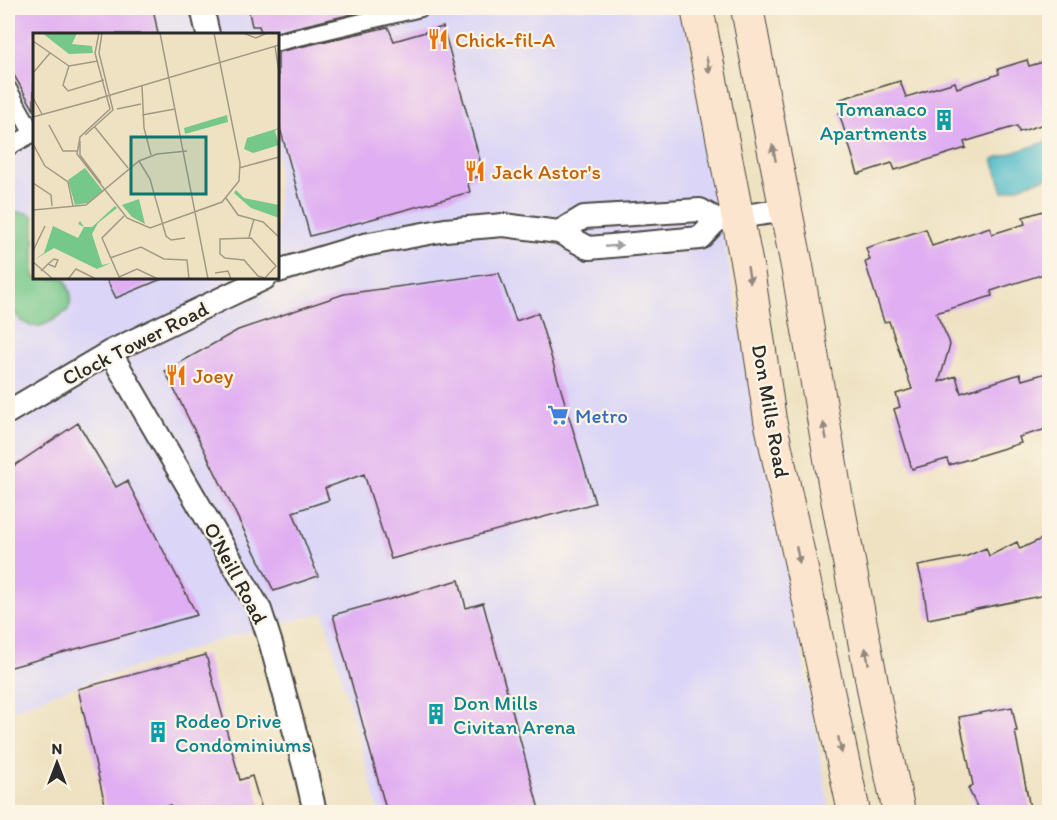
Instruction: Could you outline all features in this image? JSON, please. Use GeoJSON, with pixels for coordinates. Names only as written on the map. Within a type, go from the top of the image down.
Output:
{"type":"FeatureCollection","features":[{"type":"Feature","properties":{"kind":"main road","name":"Don Mills Road"},"geometry":{"type":"LineString","coordinates":[[697,8],[727,219],[749,276],[770,420],[854,813]]}},
{"type":"Feature","properties":{"kind":"main road"},"geometry":{"type":"LineString","coordinates":[[747,8],[797,266],[875,702],[899,813]]}},
{"type":"Feature","properties":{"kind":"street"},"geometry":{"type":"LineString","coordinates":[[202,8],[208,33]]}},
{"type":"Feature","properties":{"kind":"street"},"geometry":{"type":"LineString","coordinates":[[279,42],[421,8]]}},
{"type":"Feature","properties":{"kind":"street"},"geometry":{"type":"LineString","coordinates":[[8,89],[33,132]]}},
{"type":"Feature","properties":{"kind":"street"},"geometry":{"type":"LineString","coordinates":[[8,147],[33,134]]}},
{"type":"Feature","properties":{"kind":"street"},"geometry":{"type":"LineString","coordinates":[[559,232],[584,217],[700,210],[727,219],[786,210]]}},
{"type":"Feature","properties":{"kind":"street","name":"Clock Tower Road"},"geometry":{"type":"LineString","coordinates":[[279,267],[364,244],[445,230],[503,225],[559,232],[589,248],[700,238],[727,219]]}},
{"type":"Feature","properties":{"kind":"street","name":"Clock Tower Road"},"geometry":{"type":"LineString","coordinates":[[8,412],[110,352],[253,279]]}},
{"type":"Feature","properties":{"kind":"street","name":"O'Neill Road"},"geometry":{"type":"LineString","coordinates":[[110,352],[260,610],[315,813]]}},
{"type":"Feature","properties":{"kind":"shaded area"},"geometry":{"type":"Polygon","coordinates":[[[8,8],[682,8],[715,175],[725,245],[781,536],[830,812],[379,812],[324,613],[229,637],[58,692],[8,712],[8,8]]]}},
{"type":"Feature","properties":{"kind":"green space"},"geometry":{"type":"Polygon","coordinates":[[[28,213],[33,216],[33,279],[65,279],[71,295],[67,311],[40,326],[31,326],[21,321],[8,303],[8,214],[28,213]]]}},
{"type":"Feature","properties":{"kind":"water"},"geometry":{"type":"Polygon","coordinates":[[[1049,141],[1049,177],[1003,192],[993,159],[1049,141]]]}},
{"type":"Feature","properties":{"kind":"building"},"geometry":{"type":"Polygon","coordinates":[[[8,8],[153,8],[158,33],[33,33],[33,108],[8,65],[8,8]]]}},
{"type":"Feature","properties":{"kind":"building"},"geometry":{"type":"Polygon","coordinates":[[[248,8],[378,8],[274,33],[262,33],[259,26],[252,26],[248,8]]]}},
{"type":"Feature","properties":{"kind":"building"},"geometry":{"type":"Polygon","coordinates":[[[388,27],[394,41],[443,27],[484,175],[467,180],[470,192],[310,236],[279,125],[279,52],[388,27]]]}},
{"type":"Feature","properties":{"kind":"building","name":"Tomanaco Apartments"},"geometry":{"type":"Polygon","coordinates":[[[1027,60],[1029,66],[1050,60],[1050,122],[1019,132],[1017,126],[964,142],[966,148],[895,170],[892,163],[858,174],[839,113],[845,111],[841,99],[900,81],[906,97],[955,82],[957,88],[999,74],[998,69],[1027,60]]]}},
{"type":"Feature","properties":{"kind":"building"},"geometry":{"type":"Polygon","coordinates":[[[1050,209],[1050,272],[991,291],[992,296],[936,313],[950,345],[939,382],[956,376],[961,393],[1020,374],[1022,380],[1050,372],[1050,428],[1019,437],[1021,443],[949,465],[947,459],[912,469],[894,409],[900,407],[896,394],[912,389],[889,321],[884,322],[865,262],[870,260],[866,248],[926,229],[932,246],[990,227],[992,234],[1025,224],[1023,217],[1050,209]]]}},
{"type":"Feature","properties":{"kind":"building"},"geometry":{"type":"Polygon","coordinates":[[[499,273],[516,321],[538,313],[595,503],[391,559],[364,474],[325,488],[329,500],[293,512],[318,576],[274,591],[165,371],[238,330],[344,294],[499,273]]]}},
{"type":"Feature","properties":{"kind":"building"},"geometry":{"type":"Polygon","coordinates":[[[106,279],[162,279],[116,298],[106,279]]]}},
{"type":"Feature","properties":{"kind":"building"},"geometry":{"type":"Polygon","coordinates":[[[78,423],[116,487],[127,481],[197,615],[8,668],[8,470],[78,423]]]}},
{"type":"Feature","properties":{"kind":"building"},"geometry":{"type":"Polygon","coordinates":[[[1050,535],[1050,594],[928,619],[918,566],[965,557],[986,548],[989,556],[1017,542],[1020,549],[1050,535]]]}},
{"type":"Feature","properties":{"kind":"building","name":"Don Mills Civitan Arena"},"geometry":{"type":"Polygon","coordinates":[[[459,580],[466,608],[483,603],[540,813],[387,813],[333,615],[459,580]]]}},
{"type":"Feature","properties":{"kind":"building","name":"Rodeo Drive Condominiums"},"geometry":{"type":"Polygon","coordinates":[[[206,655],[240,780],[252,776],[263,813],[173,813],[170,805],[144,813],[107,813],[78,689],[206,655]]]}},
{"type":"Feature","properties":{"kind":"building"},"geometry":{"type":"Polygon","coordinates":[[[1012,707],[1031,813],[980,813],[968,788],[973,785],[959,717],[1012,707]]]}},
{"type":"Feature","properties":{"kind":"place","name":"Chick-fil-A"},"geometry":{"type":"Point","coordinates":[438,39]}},
{"type":"Feature","properties":{"kind":"place","name":"Tomanaco Apartments"},"geometry":{"type":"Point","coordinates":[944,120]}},
{"type":"Feature","properties":{"kind":"place","name":"Jack Astor's"},"geometry":{"type":"Point","coordinates":[475,171]}},
{"type":"Feature","properties":{"kind":"place","name":"Joey"},"geometry":{"type":"Point","coordinates":[176,375]}},
{"type":"Feature","properties":{"kind":"place","name":"Metro"},"geometry":{"type":"Point","coordinates":[558,415]}},
{"type":"Feature","properties":{"kind":"place","name":"Don Mills Civitan Arena"},"geometry":{"type":"Point","coordinates":[436,714]}},
{"type":"Feature","properties":{"kind":"place","name":"Rodeo Drive Condominiums"},"geometry":{"type":"Point","coordinates":[158,732]}}]}
